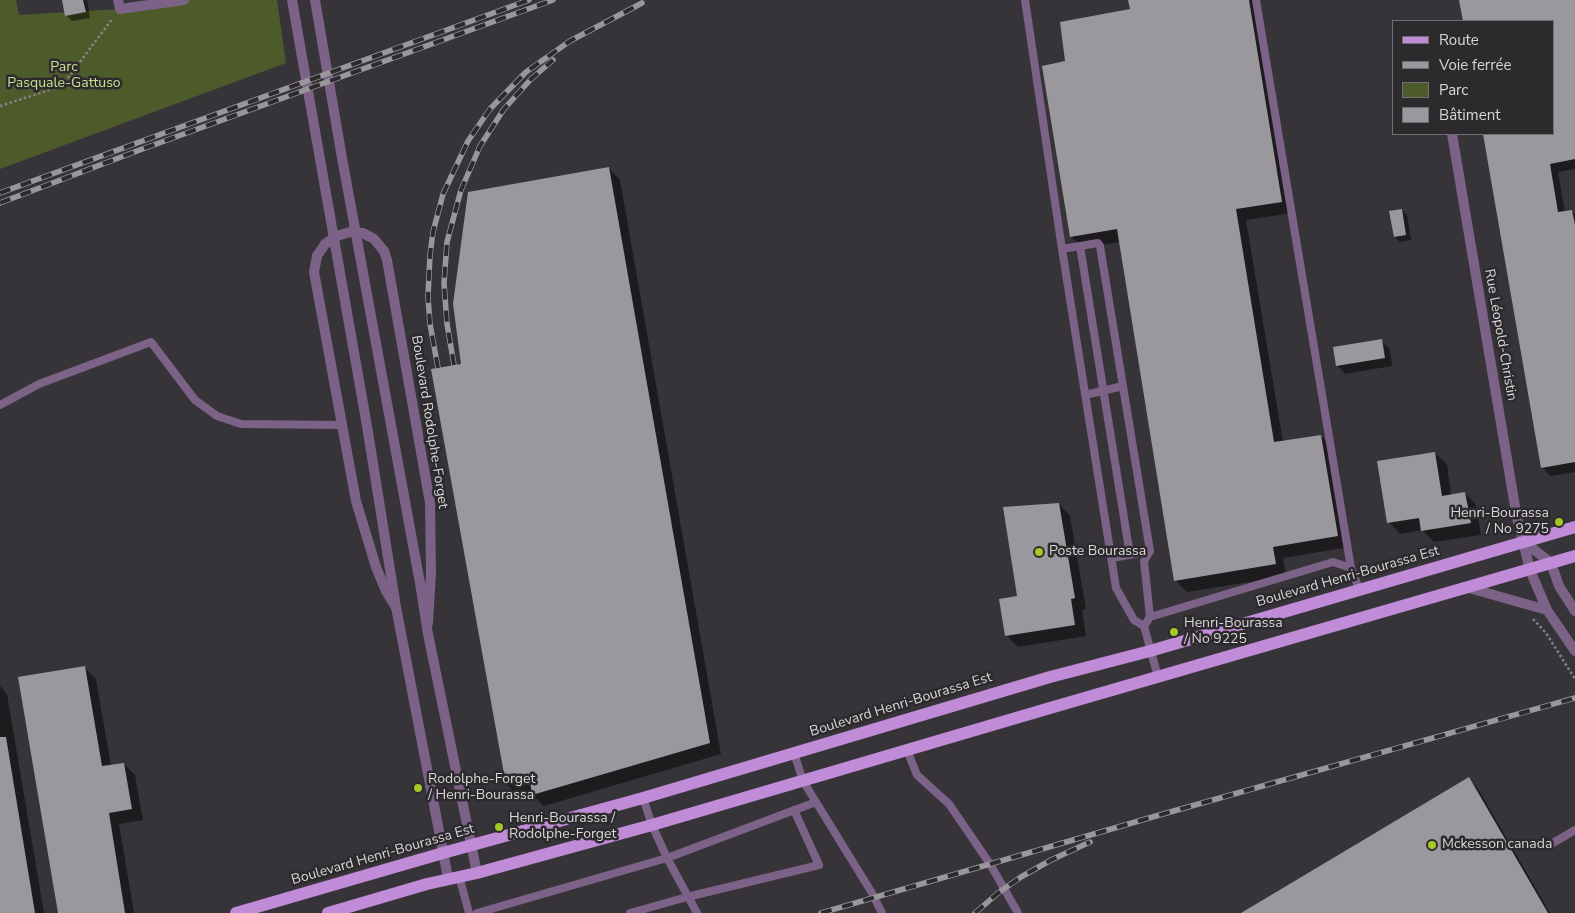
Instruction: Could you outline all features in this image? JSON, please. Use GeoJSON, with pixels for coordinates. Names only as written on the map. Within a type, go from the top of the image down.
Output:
{"type":"FeatureCollection","features":[{"type":"Feature","properties":{"kind":"main road","name":"Boulevard Henri-Bourassa Est"},"geometry":{"type":"LineString","coordinates":[[236,913],[443,853],[644,798],[1041,679],[1150,651],[1575,527]]}},
{"type":"Feature","properties":{"kind":"main road"},"geometry":{"type":"LineString","coordinates":[[328,913],[652,825],[1575,556]]}},
{"type":"Feature","properties":{"kind":"street"},"geometry":{"type":"LineString","coordinates":[[119,5],[184,0]]}},
{"type":"Feature","properties":{"kind":"street","name":"Boulevard Rodolphe-Forget"},"geometry":{"type":"LineString","coordinates":[[292,0],[366,416],[396,607],[443,853],[454,878]]}},
{"type":"Feature","properties":{"kind":"street","name":"Boulevard Rodolphe-Forget"},"geometry":{"type":"LineString","coordinates":[[315,0],[428,634],[477,873]]}},
{"type":"Feature","properties":{"kind":"street","name":"Rue Léopold-Christin"},"geometry":{"type":"LineString","coordinates":[[1452,135],[1522,541],[1531,554],[1530,570],[1547,610],[1575,652]]}},
{"type":"Feature","properties":{"kind":"street","name":"Boulevard Rodolphe-Forget"},"geometry":{"type":"LineString","coordinates":[[396,607],[386,591],[368,547],[356,501],[314,272],[317,256],[325,244],[336,236],[350,232],[363,233],[374,239],[384,251],[387,260],[430,503],[431,573],[428,634]]}},
{"type":"Feature","properties":{"kind":"street"},"geometry":{"type":"LineString","coordinates":[[1531,554],[1550,564],[1560,586],[1575,611]]}},
{"type":"Feature","properties":{"kind":"street"},"geometry":{"type":"LineString","coordinates":[[1469,588],[1547,610]]}},
{"type":"Feature","properties":{"kind":"lane"},"geometry":{"type":"LineString","coordinates":[[1025,0],[1062,249],[1116,588],[1134,620],[1144,626],[1158,677]]}},
{"type":"Feature","properties":{"kind":"lane"},"geometry":{"type":"LineString","coordinates":[[1256,0],[1351,568],[1359,589]]}},
{"type":"Feature","properties":{"kind":"lane"},"geometry":{"type":"LineString","coordinates":[[1062,249],[1098,244],[1100,246],[1150,551],[1144,561],[1150,617]]}},
{"type":"Feature","properties":{"kind":"lane"},"geometry":{"type":"LineString","coordinates":[[1080,246],[1130,555]]}},
{"type":"Feature","properties":{"kind":"lane"},"geometry":{"type":"LineString","coordinates":[[0,405],[39,384],[151,342],[195,400],[217,416],[241,424],[342,425]]}},
{"type":"Feature","properties":{"kind":"lane"},"geometry":{"type":"LineString","coordinates":[[1085,395],[1123,386]]}},
{"type":"Feature","properties":{"kind":"lane"},"geometry":{"type":"LineString","coordinates":[[1112,558],[1150,551]]}},
{"type":"Feature","properties":{"kind":"lane"},"geometry":{"type":"LineString","coordinates":[[1144,626],[1150,617],[1333,562],[1351,568]]}},
{"type":"Feature","properties":{"kind":"lane"},"geometry":{"type":"LineString","coordinates":[[907,750],[917,775],[949,804],[990,864],[1018,913]]}},
{"type":"Feature","properties":{"kind":"lane"},"geometry":{"type":"LineString","coordinates":[[794,753],[803,781],[872,893],[882,913]]}},
{"type":"Feature","properties":{"kind":"lane"},"geometry":{"type":"LineString","coordinates":[[644,798],[652,825],[667,858],[697,913]]}},
{"type":"Feature","properties":{"kind":"lane"},"geometry":{"type":"LineString","coordinates":[[477,913],[667,858],[816,802]]}},
{"type":"Feature","properties":{"kind":"lane"},"geometry":{"type":"LineString","coordinates":[[630,913],[818,865],[794,810]]}},
{"type":"Feature","properties":{"kind":"lane"},"geometry":{"type":"LineString","coordinates":[[1553,843],[1575,830]]}},
{"type":"Feature","properties":{"kind":"lane"},"geometry":{"type":"LineString","coordinates":[[454,878],[469,913]]}},
{"type":"Feature","properties":{"kind":"path"},"geometry":{"type":"LineString","coordinates":[[0,106],[62,86],[119,5]]}},
{"type":"Feature","properties":{"kind":"path"},"geometry":{"type":"LineString","coordinates":[[1546,633],[1575,679]]}},
{"type":"Feature","properties":{"kind":"green space","name":"Parc Pasquale-Gattuso"},"geometry":{"type":"Polygon","coordinates":[[[0,0],[16,0],[19,15],[120,9],[178,0],[277,0],[286,63],[0,169],[0,0]]]}},
{"type":"Feature","properties":{"kind":"building"},"geometry":{"type":"Polygon","coordinates":[[[62,0],[83,0],[86,12],[65,16],[62,0]]]}},
{"type":"Feature","properties":{"kind":"building"},"geometry":{"type":"Polygon","coordinates":[[[1128,0],[1249,0],[1282,202],[1236,209],[1274,442],[1321,435],[1338,536],[1273,547],[1276,564],[1174,581],[1117,229],[1070,237],[1042,66],[1065,61],[1060,22],[1130,9],[1128,0]]]}},
{"type":"Feature","properties":{"kind":"building"},"geometry":{"type":"Polygon","coordinates":[[[1459,0],[1575,0],[1575,159],[1550,164],[1558,212],[1572,210],[1575,225],[1575,462],[1541,468],[1483,135],[1555,135],[1555,20],[1463,20],[1459,0]]]}},
{"type":"Feature","properties":{"kind":"building"},"geometry":{"type":"Polygon","coordinates":[[[609,167],[710,743],[532,795],[530,781],[506,785],[431,369],[461,364],[453,304],[468,192],[609,167]]]}},
{"type":"Feature","properties":{"kind":"building"},"geometry":{"type":"Polygon","coordinates":[[[1402,209],[1406,235],[1394,237],[1389,211],[1402,209]]]}},
{"type":"Feature","properties":{"kind":"building"},"geometry":{"type":"Polygon","coordinates":[[[1382,339],[1385,358],[1336,366],[1333,347],[1382,339]]]}},
{"type":"Feature","properties":{"kind":"building"},"geometry":{"type":"Polygon","coordinates":[[[1435,452],[1442,496],[1465,492],[1471,523],[1421,531],[1419,518],[1387,523],[1377,461],[1435,452]]]}},
{"type":"Feature","properties":{"kind":"building","name":"Poste Bourassa"},"geometry":{"type":"Polygon","coordinates":[[[1059,503],[1075,598],[1071,599],[1075,625],[1005,636],[999,599],[1017,596],[1003,507],[1059,503]]]}},
{"type":"Feature","properties":{"kind":"building"},"geometry":{"type":"Polygon","coordinates":[[[85,666],[102,766],[124,763],[132,809],[109,813],[125,913],[58,913],[18,677],[85,666]]]}},
{"type":"Feature","properties":{"kind":"building"},"geometry":{"type":"Polygon","coordinates":[[[0,737],[6,737],[35,913],[0,913],[0,737]]]}},
{"type":"Feature","properties":{"kind":"building","name":"Mckesson canada"},"geometry":{"type":"Polygon","coordinates":[[[1469,777],[1548,913],[1241,913],[1469,777]]]}},
{"type":"Feature","properties":{"kind":"railway"},"geometry":{"type":"LineString","coordinates":[[0,193],[529,0]]}},
{"type":"Feature","properties":{"kind":"railway"},"geometry":{"type":"LineString","coordinates":[[0,203],[137,151],[553,0]]}},
{"type":"Feature","properties":{"kind":"railway"},"geometry":{"type":"LineString","coordinates":[[438,368],[430,324],[428,297],[433,232],[443,194],[468,141],[490,109],[526,72],[570,41],[642,3]]}},
{"type":"Feature","properties":{"kind":"railway"},"geometry":{"type":"LineString","coordinates":[[454,365],[447,324],[444,283],[447,242],[461,190],[480,146],[504,109],[531,79],[553,60]]}},
{"type":"Feature","properties":{"kind":"railway"},"geometry":{"type":"LineString","coordinates":[[821,913],[1575,698]]}},
{"type":"Feature","properties":{"kind":"railway"},"geometry":{"type":"LineString","coordinates":[[975,913],[998,893],[1021,877],[1051,860],[1090,842]]}},
{"type":"Feature","properties":{"kind":"place","name":"Henri-Bourassa / No 9275"},"geometry":{"type":"Point","coordinates":[1559,522]}},
{"type":"Feature","properties":{"kind":"place","name":"Poste Bourassa"},"geometry":{"type":"Point","coordinates":[1039,552]}},
{"type":"Feature","properties":{"kind":"place","name":"Henri-Bourassa / No 9225"},"geometry":{"type":"Point","coordinates":[1174,632]}},
{"type":"Feature","properties":{"kind":"place","name":"Rodolphe-Forget / Henri-Bourassa"},"geometry":{"type":"Point","coordinates":[418,788]}},
{"type":"Feature","properties":{"kind":"place","name":"Henri-Bourassa / Rodolphe-Forget"},"geometry":{"type":"Point","coordinates":[499,827]}},
{"type":"Feature","properties":{"kind":"place","name":"Mckesson canada"},"geometry":{"type":"Point","coordinates":[1432,845]}}]}
